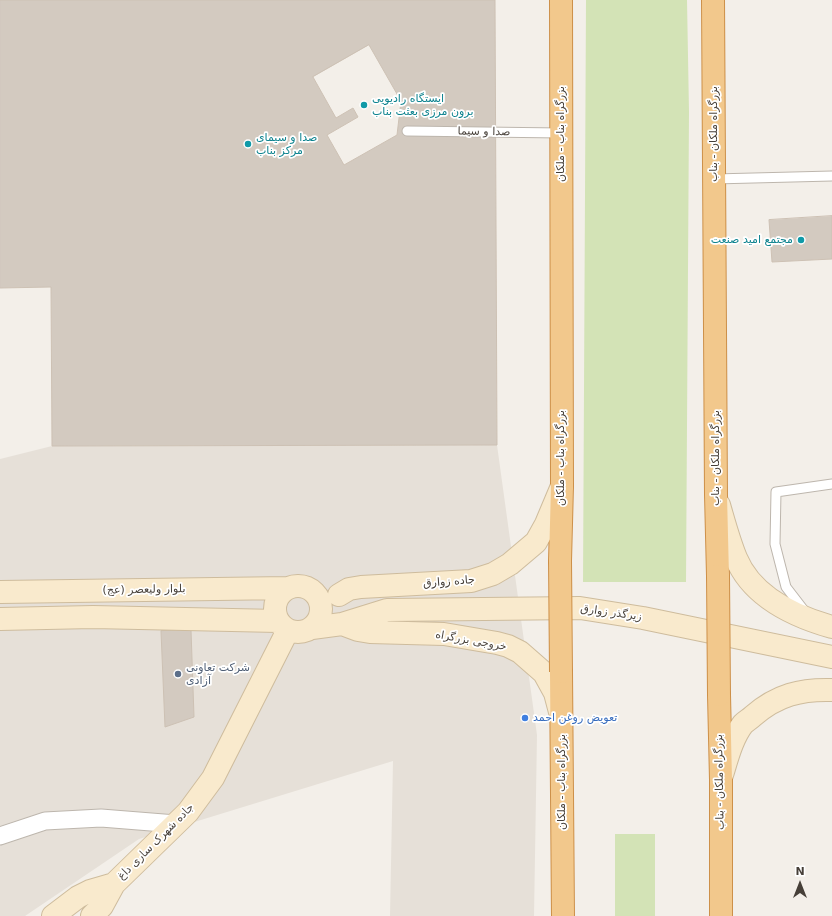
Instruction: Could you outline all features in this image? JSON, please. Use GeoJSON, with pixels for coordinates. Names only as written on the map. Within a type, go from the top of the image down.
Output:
{"type":"FeatureCollection","features":[{"type":"Feature","properties":{"kind":"highway","name":"بزرگراه بناب - ملکان"},"geometry":{"type":"LineString","coordinates":[[561,0],[562,486],[560,561],[563,916]]}},
{"type":"Feature","properties":{"kind":"highway","name":"بزرگراه ملکان - بناب"},"geometry":{"type":"LineString","coordinates":[[713,0],[716,495],[721,780],[721,916]]}},
{"type":"Feature","properties":{"kind":"main road","name":"جاده زوارق"},"geometry":{"type":"LineString","coordinates":[[339,595],[349,589],[361,587],[470,581],[481,579],[493,574],[510,564],[536,542],[546,524],[562,486]]}},
{"type":"Feature","properties":{"kind":"main road"},"geometry":{"type":"LineString","coordinates":[[716,495],[736,558],[753,586],[781,607],[822,625]]}},
{"type":"Feature","properties":{"kind":"main road"},"geometry":{"type":"LineString","coordinates":[[283,625],[276,614],[275,606],[278,599],[288,588],[300,586],[312,590],[316,594],[321,606],[322,612],[317,623],[312,628]]}},
{"type":"Feature","properties":{"kind":"main road","name":"بلوار ولیعصر (عج)"},"geometry":{"type":"LineString","coordinates":[[0,592],[288,588]]}},
{"type":"Feature","properties":{"kind":"main road"},"geometry":{"type":"LineString","coordinates":[[316,594],[339,595],[387,610]]}},
{"type":"Feature","properties":{"kind":"main road","name":"زیرگذر زوارق"},"geometry":{"type":"LineString","coordinates":[[387,610],[587,609],[643,618],[832,657]]}},
{"type":"Feature","properties":{"kind":"main road"},"geometry":{"type":"LineString","coordinates":[[0,619],[93,617],[283,625],[298,632],[312,628],[342,624],[387,610]]}},
{"type":"Feature","properties":{"kind":"main road","name":"خروجی بزرگراه"},"geometry":{"type":"LineString","coordinates":[[342,624],[358,630],[370,632],[444,634],[508,646],[520,652],[544,673],[555,693],[562,718]]}},
{"type":"Feature","properties":{"kind":"main road","name":"جاده شهرک ساری داغ"},"geometry":{"type":"LineString","coordinates":[[92,916],[102,906],[114,884],[188,812],[213,778],[283,625]]}},
{"type":"Feature","properties":{"kind":"main road"},"geometry":{"type":"LineString","coordinates":[[721,780],[731,748],[743,724],[761,709],[796,692],[832,690]]}},
{"type":"Feature","properties":{"kind":"main road","name":"جاده شهرک ساری داغ"},"geometry":{"type":"LineString","coordinates":[[53,916],[84,894],[114,884]]}},
{"type":"Feature","properties":{"kind":"street"},"geometry":{"type":"LineString","coordinates":[[0,836],[45,820],[101,818],[176,824]]}},
{"type":"Feature","properties":{"kind":"lane","name":"صدا و سیما"},"geometry":{"type":"LineString","coordinates":[[407,131],[561,133]]}},
{"type":"Feature","properties":{"kind":"lane"},"geometry":{"type":"LineString","coordinates":[[714,179],[832,176]]}},
{"type":"Feature","properties":{"kind":"lane"},"geometry":{"type":"LineString","coordinates":[[822,625],[786,587],[775,544],[776,492],[832,484]]}},
{"type":"Feature","properties":{"kind":"shaded area"},"geometry":{"type":"Polygon","coordinates":[[[497,445],[537,735],[534,916],[390,916],[393,761],[139,839],[25,916],[0,916],[0,459],[52,446],[497,445]]]}},
{"type":"Feature","properties":{"kind":"green space"},"geometry":{"type":"Polygon","coordinates":[[[586,0],[687,0],[689,112],[686,582],[583,582],[586,0]]]}},
{"type":"Feature","properties":{"kind":"green space"},"geometry":{"type":"Polygon","coordinates":[[[615,834],[655,834],[655,916],[615,916],[615,834]]]}},
{"type":"Feature","properties":{"kind":"building","name":"صدا و سیمای مرکز بناب"},"geometry":{"type":"Polygon","coordinates":[[[0,0],[495,0],[497,445],[52,446],[51,287],[0,288],[0,0]]]}},
{"type":"Feature","properties":{"kind":"building","name":"ایستگاه رادیویی برون مرزی بعثت بناب"},"geometry":{"type":"Polygon","coordinates":[[[369,45],[401,101],[397,135],[344,165],[327,135],[358,117],[353,108],[336,118],[313,77],[369,45]]]}},
{"type":"Feature","properties":{"kind":"building","name":"مجتمع امید صنعت"},"geometry":{"type":"Polygon","coordinates":[[[832,216],[832,259],[772,262],[769,220],[832,216]]]}},
{"type":"Feature","properties":{"kind":"building","name":"شرکت تعاونی آزادی"},"geometry":{"type":"Polygon","coordinates":[[[191,630],[194,717],[165,727],[161,631],[191,630]]]}},
{"type":"Feature","properties":{"kind":"place","name":"ایستگاه رادیویی برون مرزی بعثت بناب"},"geometry":{"type":"Point","coordinates":[364,105]}},
{"type":"Feature","properties":{"kind":"place","name":"صدا و سیمای مرکز بناب"},"geometry":{"type":"Point","coordinates":[248,144]}},
{"type":"Feature","properties":{"kind":"place","name":"مجتمع امید صنعت"},"geometry":{"type":"Point","coordinates":[801,240]}},
{"type":"Feature","properties":{"kind":"place","name":"شرکت تعاونی آزادی"},"geometry":{"type":"Point","coordinates":[178,674]}},
{"type":"Feature","properties":{"kind":"place","name":"تعویض روغن احمد"},"geometry":{"type":"Point","coordinates":[525,718]}}]}
